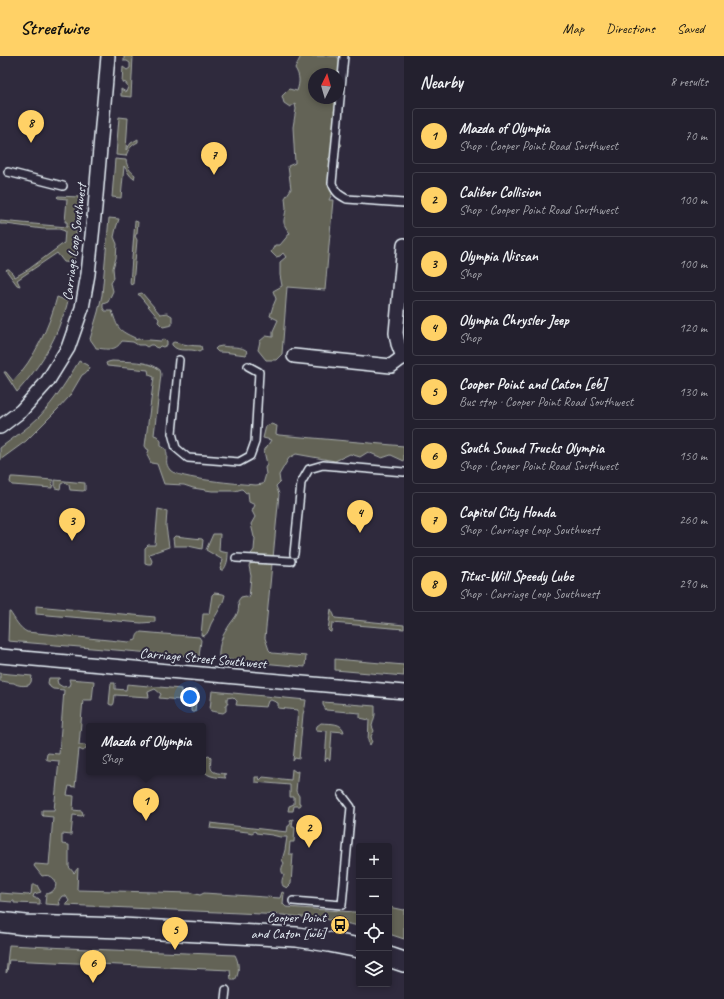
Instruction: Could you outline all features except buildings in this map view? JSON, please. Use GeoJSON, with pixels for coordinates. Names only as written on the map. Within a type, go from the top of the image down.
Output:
{"type":"FeatureCollection","features":[{"type":"Feature","properties":{"kind":"main road"},"geometry":{"type":"LineString","coordinates":[[0,922],[25,925],[122,928],[297,937],[356,947]]}},
{"type":"Feature","properties":{"kind":"main road"},"geometry":{"type":"LineString","coordinates":[[392,958],[404,962]]}},
{"type":"Feature","properties":{"kind":"street","name":"Carriage Loop Southwest"},"geometry":{"type":"LineString","coordinates":[[0,427],[21,411],[47,382],[68,348],[82,308],[88,274],[95,207],[108,56]]}},
{"type":"Feature","properties":{"kind":"street"},"geometry":{"type":"LineString","coordinates":[[294,356],[391,366],[403,358],[396,333],[404,245]]}},
{"type":"Feature","properties":{"kind":"street","name":"Carriage Street Southwest"},"geometry":{"type":"LineString","coordinates":[[0,656],[404,692]]}},
{"type":"Feature","properties":{"kind":"lane"},"geometry":{"type":"LineString","coordinates":[[344,56],[332,183],[334,189],[347,199],[404,203]]}},
{"type":"Feature","properties":{"kind":"lane"},"geometry":{"type":"LineString","coordinates":[[8,172],[63,186]]}},
{"type":"Feature","properties":{"kind":"lane"},"geometry":{"type":"LineString","coordinates":[[179,360],[172,433],[176,448],[188,458],[195,459],[239,462],[250,456],[254,442],[259,372],[248,366]]}},
{"type":"Feature","properties":{"kind":"lane"},"geometry":{"type":"LineString","coordinates":[[294,554],[301,483],[309,469],[323,465],[404,472]]}},
{"type":"Feature","properties":{"kind":"lane"},"geometry":{"type":"LineString","coordinates":[[236,558],[291,561]]}},
{"type":"Feature","properties":{"kind":"lane"},"geometry":{"type":"LineString","coordinates":[[293,901],[342,905],[352,807],[342,795]]}},
{"type":"Feature","properties":{"kind":"lane"},"geometry":{"type":"LineString","coordinates":[[225,999],[226,990]]}},
{"type":"Feature","properties":{"kind":"green space"},"geometry":{"type":"Polygon","coordinates":[[[124,56],[133,56],[131,97],[121,96],[121,89],[126,92],[128,87],[126,83],[122,82],[123,67],[127,70],[130,68],[130,63],[124,61],[124,56]]]}},
{"type":"Feature","properties":{"kind":"green space"},"geometry":{"type":"Polygon","coordinates":[[[301,56],[338,56],[343,65],[342,68],[308,68],[308,104],[340,104],[334,111],[339,125],[335,136],[342,145],[328,159],[335,168],[329,180],[333,192],[329,200],[333,200],[325,290],[287,287],[282,354],[276,360],[266,360],[258,350],[260,341],[266,336],[273,337],[273,331],[278,320],[270,316],[276,299],[273,291],[282,286],[280,262],[286,257],[283,253],[276,257],[271,252],[275,245],[280,245],[290,233],[284,223],[286,208],[285,198],[291,189],[288,166],[295,163],[293,127],[296,109],[295,104],[290,107],[284,103],[282,96],[289,89],[297,91],[299,79],[295,68],[301,56]]]}},
{"type":"Feature","properties":{"kind":"green space"},"geometry":{"type":"Polygon","coordinates":[[[119,117],[128,118],[126,150],[131,143],[138,139],[138,142],[130,148],[126,156],[116,155],[119,117]]]}},
{"type":"Feature","properties":{"kind":"green space"},"geometry":{"type":"Polygon","coordinates":[[[115,159],[126,160],[129,169],[135,175],[134,179],[129,175],[124,166],[121,198],[112,197],[115,159]]]}},
{"type":"Feature","properties":{"kind":"green space"},"geometry":{"type":"Polygon","coordinates":[[[58,196],[79,197],[74,263],[64,262],[57,253],[17,280],[20,286],[17,285],[6,270],[9,269],[15,277],[29,269],[64,243],[65,231],[59,229],[43,229],[0,224],[0,221],[67,227],[67,222],[65,222],[67,199],[58,198],[58,196]]]}},
{"type":"Feature","properties":{"kind":"green space"},"geometry":{"type":"Polygon","coordinates":[[[109,218],[119,219],[114,237],[117,244],[116,258],[113,268],[114,278],[111,283],[113,291],[108,302],[103,304],[103,308],[105,311],[112,311],[119,328],[135,338],[135,340],[161,341],[164,339],[167,341],[167,345],[163,347],[160,346],[158,348],[150,345],[147,347],[133,342],[122,341],[117,347],[104,349],[96,348],[90,339],[102,295],[109,218]]]}},
{"type":"Feature","properties":{"kind":"green space"},"geometry":{"type":"Polygon","coordinates":[[[135,221],[138,222],[137,233],[135,236],[137,240],[133,284],[131,285],[130,283],[135,221]]]}},
{"type":"Feature","properties":{"kind":"green space"},"geometry":{"type":"Polygon","coordinates":[[[142,293],[160,314],[167,313],[172,316],[172,325],[163,327],[158,322],[159,319],[138,294],[142,293]]]}},
{"type":"Feature","properties":{"kind":"green space"},"geometry":{"type":"Polygon","coordinates":[[[57,297],[68,300],[66,309],[54,338],[44,357],[17,392],[4,372],[6,372],[13,381],[21,373],[46,330],[57,297]]]}},
{"type":"Feature","properties":{"kind":"green space"},"geometry":{"type":"Polygon","coordinates":[[[174,342],[201,346],[202,350],[199,352],[192,350],[181,350],[172,345],[174,342]]]}},
{"type":"Feature","properties":{"kind":"green space"},"geometry":{"type":"Polygon","coordinates":[[[222,346],[243,348],[248,352],[246,355],[218,352],[215,349],[222,346]]]}},
{"type":"Feature","properties":{"kind":"green space"},"geometry":{"type":"Polygon","coordinates":[[[79,361],[89,367],[87,372],[82,375],[69,397],[26,441],[0,460],[0,448],[39,417],[60,390],[79,361]]]}},
{"type":"Feature","properties":{"kind":"green space"},"geometry":{"type":"Polygon","coordinates":[[[112,361],[144,363],[160,370],[161,374],[154,435],[161,441],[161,446],[166,449],[167,466],[175,473],[185,476],[237,484],[263,484],[267,464],[264,451],[271,440],[263,438],[266,426],[271,424],[277,426],[276,434],[279,435],[404,446],[404,461],[391,455],[382,458],[368,452],[360,457],[350,454],[335,461],[296,454],[289,458],[279,475],[280,482],[276,486],[279,494],[273,558],[251,556],[254,550],[255,538],[251,524],[255,517],[252,511],[255,505],[249,502],[248,492],[246,493],[242,489],[235,491],[212,491],[184,485],[164,484],[157,464],[151,463],[147,455],[149,450],[145,446],[154,377],[149,375],[148,370],[107,366],[106,363],[112,361]]]}},
{"type":"Feature","properties":{"kind":"green space"},"geometry":{"type":"Polygon","coordinates":[[[11,477],[53,480],[52,488],[12,485],[10,482],[11,477]]]}},
{"type":"Feature","properties":{"kind":"green space"},"geometry":{"type":"Polygon","coordinates":[[[55,480],[85,483],[85,490],[70,490],[69,485],[65,482],[61,484],[60,489],[55,488],[55,480]]]}},
{"type":"Feature","properties":{"kind":"green space"},"geometry":{"type":"Polygon","coordinates":[[[158,509],[167,511],[166,526],[169,547],[149,554],[152,561],[151,564],[148,564],[145,563],[145,548],[148,545],[155,545],[158,509]]]}},
{"type":"Feature","properties":{"kind":"green space"},"geometry":{"type":"Polygon","coordinates":[[[213,534],[220,534],[219,551],[228,553],[227,562],[223,570],[220,569],[223,560],[206,550],[213,534]]]}},
{"type":"Feature","properties":{"kind":"green space"},"geometry":{"type":"Polygon","coordinates":[[[175,536],[202,539],[202,549],[188,546],[174,546],[173,538],[175,536]]]}},
{"type":"Feature","properties":{"kind":"green space"},"geometry":{"type":"Polygon","coordinates":[[[252,563],[272,564],[265,638],[269,650],[272,653],[306,656],[305,667],[219,659],[220,643],[225,632],[236,616],[239,606],[238,601],[241,597],[246,596],[249,598],[251,576],[249,566],[252,563]]]}},
{"type":"Feature","properties":{"kind":"green space"},"geometry":{"type":"Polygon","coordinates":[[[214,593],[225,595],[208,632],[204,636],[201,635],[203,614],[209,614],[212,595],[214,593]]]}},
{"type":"Feature","properties":{"kind":"green space"},"geometry":{"type":"Polygon","coordinates":[[[36,606],[155,617],[155,622],[141,623],[36,614],[36,606]]]}},
{"type":"Feature","properties":{"kind":"green space"},"geometry":{"type":"Polygon","coordinates":[[[331,609],[335,618],[404,625],[404,629],[332,623],[330,632],[328,630],[331,609]]]}},
{"type":"Feature","properties":{"kind":"green space"},"geometry":{"type":"Polygon","coordinates":[[[9,612],[19,626],[27,632],[129,642],[136,640],[138,634],[141,632],[199,637],[201,640],[199,657],[8,641],[9,612]]]}},
{"type":"Feature","properties":{"kind":"green space"},"geometry":{"type":"Polygon","coordinates":[[[335,659],[404,665],[404,676],[335,670],[335,659]]]}},
{"type":"Feature","properties":{"kind":"green space"},"geometry":{"type":"Polygon","coordinates":[[[0,673],[32,676],[31,682],[29,685],[23,686],[0,681],[0,673]]]}},
{"type":"Feature","properties":{"kind":"green space"},"geometry":{"type":"Polygon","coordinates":[[[49,678],[60,678],[57,680],[58,684],[63,687],[69,686],[69,679],[94,681],[92,700],[83,700],[79,745],[85,745],[86,749],[83,751],[79,749],[75,787],[69,786],[67,795],[74,796],[73,810],[82,811],[83,814],[82,816],[73,815],[71,835],[62,834],[62,844],[69,845],[69,867],[74,873],[78,868],[77,890],[192,893],[200,895],[204,893],[280,898],[282,892],[284,893],[283,904],[286,907],[356,912],[356,925],[330,920],[283,915],[65,905],[69,901],[66,896],[62,896],[59,900],[60,905],[45,904],[46,894],[54,890],[56,883],[51,877],[42,876],[34,866],[35,864],[49,865],[53,817],[43,816],[42,810],[54,810],[59,761],[46,759],[48,753],[59,754],[64,690],[53,689],[48,683],[49,678]]]}},
{"type":"Feature","properties":{"kind":"green space"},"geometry":{"type":"Polygon","coordinates":[[[111,683],[115,683],[115,689],[126,690],[127,684],[181,689],[181,695],[192,695],[193,690],[197,690],[195,712],[191,711],[191,701],[159,698],[161,694],[155,689],[148,692],[149,697],[115,695],[114,703],[111,705],[109,704],[111,683]]]}},
{"type":"Feature","properties":{"kind":"green space"},"geometry":{"type":"Polygon","coordinates":[[[212,691],[306,700],[303,714],[299,759],[295,758],[293,761],[298,710],[278,708],[278,703],[271,700],[268,701],[266,707],[236,705],[237,701],[233,697],[227,698],[228,704],[226,704],[226,711],[223,713],[211,711],[212,691]]]}},
{"type":"Feature","properties":{"kind":"green space"},"geometry":{"type":"Polygon","coordinates":[[[323,702],[375,706],[375,715],[372,726],[374,731],[371,736],[372,741],[370,745],[368,741],[369,720],[360,718],[360,713],[326,710],[323,702]]]}},
{"type":"Feature","properties":{"kind":"green space"},"geometry":{"type":"Polygon","coordinates":[[[321,723],[338,725],[344,732],[332,731],[330,760],[327,758],[325,761],[327,731],[316,730],[317,726],[321,723]]]}},
{"type":"Feature","properties":{"kind":"green space"},"geometry":{"type":"Polygon","coordinates":[[[209,756],[211,758],[212,770],[227,774],[225,774],[226,778],[211,776],[206,773],[206,757],[209,756]]]}},
{"type":"Feature","properties":{"kind":"green space"},"geometry":{"type":"Polygon","coordinates":[[[292,769],[296,772],[298,771],[296,791],[299,796],[300,806],[294,806],[293,811],[288,811],[289,806],[294,804],[294,797],[290,797],[290,785],[255,782],[255,777],[259,777],[260,780],[263,777],[291,780],[292,769]]]}},
{"type":"Feature","properties":{"kind":"green space"},"geometry":{"type":"Polygon","coordinates":[[[293,819],[292,827],[295,827],[294,842],[290,842],[289,854],[293,854],[291,884],[287,888],[282,885],[284,875],[282,868],[284,863],[282,860],[287,837],[256,833],[255,831],[252,833],[210,828],[211,823],[287,832],[288,826],[291,823],[290,820],[293,819]]]}},
{"type":"Feature","properties":{"kind":"green space"},"geometry":{"type":"Polygon","coordinates":[[[32,885],[37,885],[41,892],[34,894],[33,897],[40,900],[40,904],[0,901],[0,893],[31,894],[32,885]]]}},
{"type":"Feature","properties":{"kind":"green space"},"geometry":{"type":"Polygon","coordinates":[[[392,908],[404,909],[404,939],[392,935],[392,908]]]}},
{"type":"Feature","properties":{"kind":"green space"},"geometry":{"type":"Polygon","coordinates":[[[9,945],[235,955],[238,964],[238,971],[235,980],[231,980],[230,970],[9,960],[6,973],[9,945]]]}},
{"type":"Feature","properties":{"kind":"place","name":"Titus-Will Speedy Lube"},"geometry":{"type":"Point","coordinates":[31,143]}},
{"type":"Feature","properties":{"kind":"place","name":"Capitol City Honda"},"geometry":{"type":"Point","coordinates":[214,175]}},
{"type":"Feature","properties":{"kind":"place","name":"Olympia Chrysler Jeep"},"geometry":{"type":"Point","coordinates":[360,533]}},
{"type":"Feature","properties":{"kind":"place","name":"Olympia Nissan"},"geometry":{"type":"Point","coordinates":[72,541]}},
{"type":"Feature","properties":{"kind":"place","name":"Mazda of Olympia"},"geometry":{"type":"Point","coordinates":[146,821]}},
{"type":"Feature","properties":{"kind":"place","name":"Caliber Collision"},"geometry":{"type":"Point","coordinates":[309,848]}},
{"type":"Feature","properties":{"kind":"place","name":"Cooper Point and Caton [wb]"},"geometry":{"type":"Point","coordinates":[340,925]}},
{"type":"Feature","properties":{"kind":"place","name":"Cooper Point and Caton [eb]"},"geometry":{"type":"Point","coordinates":[175,950]}},
{"type":"Feature","properties":{"kind":"place","name":"South Sound Trucks Olympia"},"geometry":{"type":"Point","coordinates":[93,983]}}]}
